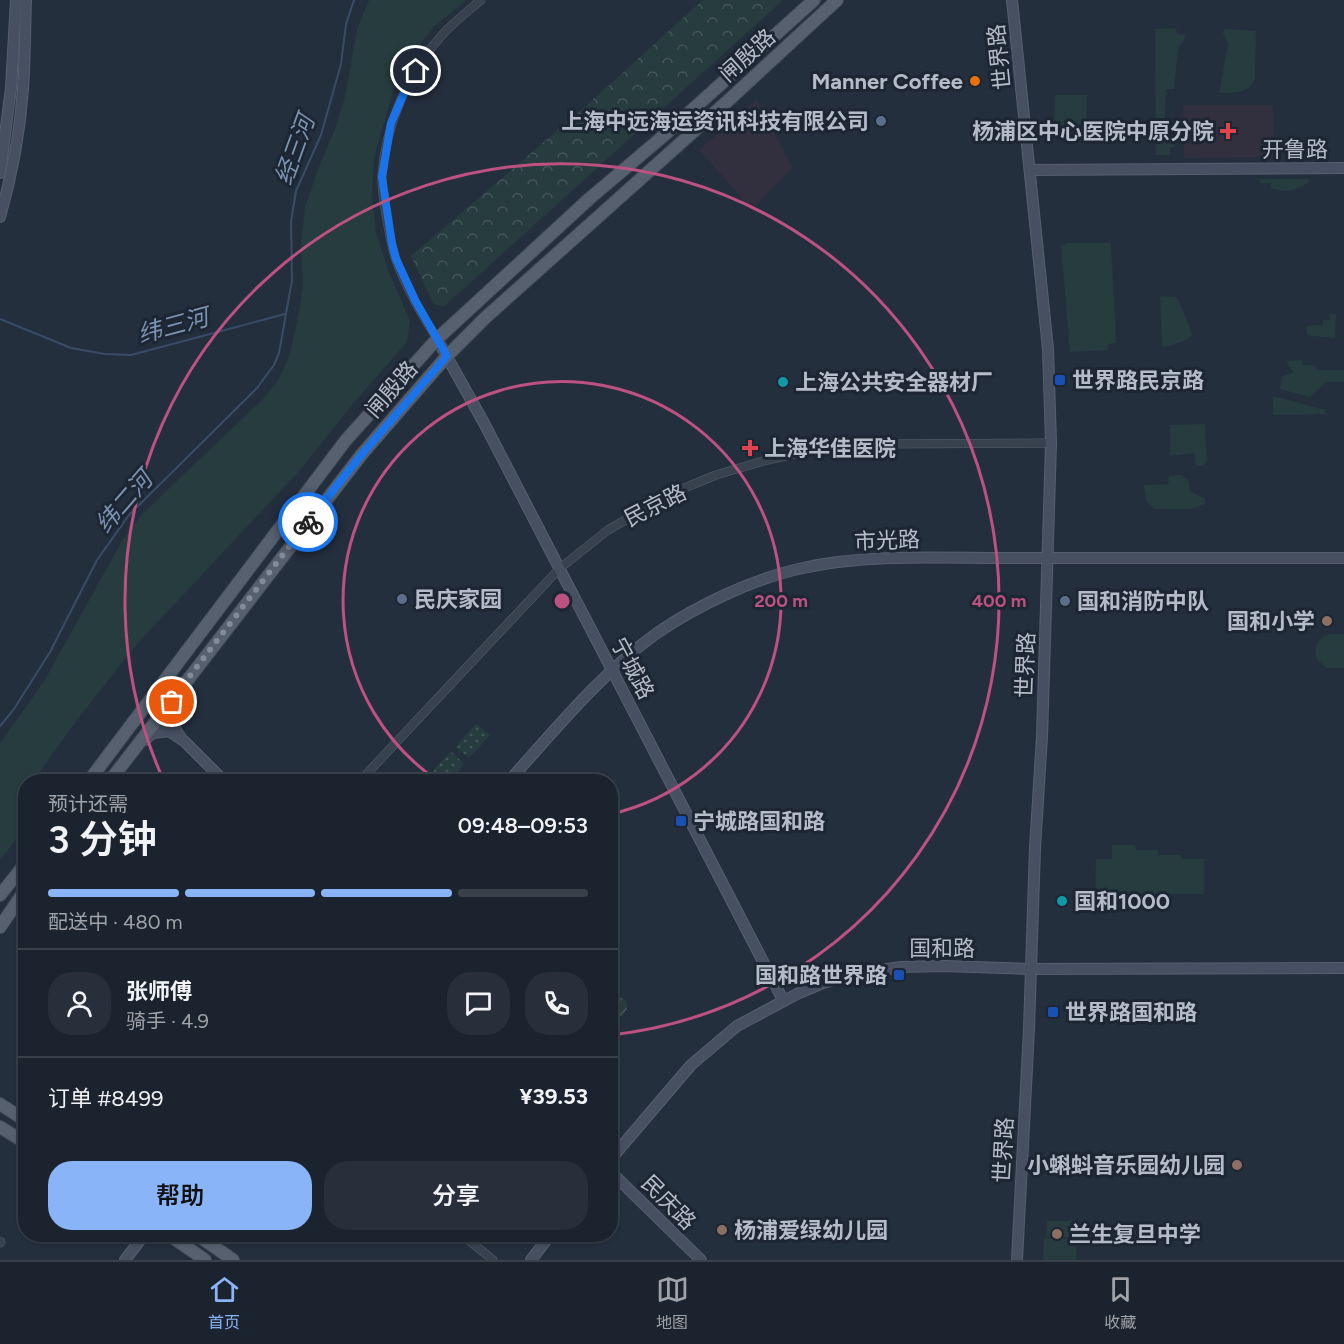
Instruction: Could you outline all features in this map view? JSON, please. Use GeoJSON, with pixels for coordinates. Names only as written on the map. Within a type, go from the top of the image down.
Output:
{"type":"FeatureCollection","features":[{"type":"Feature","properties":{"kind":"main road","name":"闸殷路"},"geometry":{"type":"LineString","coordinates":[[94,774],[346,440],[437,339],[589,199],[661,138],[814,0]]}},
{"type":"Feature","properties":{"kind":"main road","name":"闸殷路"},"geometry":{"type":"LineString","coordinates":[[115,774],[362,454],[447,356],[493,310],[731,98],[837,0]]}},
{"type":"Feature","properties":{"kind":"main road"},"geometry":{"type":"LineString","coordinates":[[476,303],[476,309],[480,313],[493,310]]}},
{"type":"Feature","properties":{"kind":"main road"},"geometry":{"type":"LineString","coordinates":[[388,392],[403,382],[409,382],[410,395],[404,406]]}},
{"type":"Feature","properties":{"kind":"main road"},"geometry":{"type":"LineString","coordinates":[[0,895],[18,873]]}},
{"type":"Feature","properties":{"kind":"main road"},"geometry":{"type":"LineString","coordinates":[[0,927],[18,901]]}},
{"type":"Feature","properties":{"kind":"main road"},"geometry":{"type":"LineString","coordinates":[[0,1104],[18,1115]]}},
{"type":"Feature","properties":{"kind":"main road"},"geometry":{"type":"LineString","coordinates":[[0,1127],[18,1138]]}},
{"type":"Feature","properties":{"kind":"main road"},"geometry":{"type":"LineString","coordinates":[[179,1242],[204,1260]]}},
{"type":"Feature","properties":{"kind":"main road"},"geometry":{"type":"LineString","coordinates":[[207,1242],[233,1260]]}},
{"type":"Feature","properties":{"kind":"street"},"geometry":{"type":"LineString","coordinates":[[0,173],[11,88],[16,0]]}},
{"type":"Feature","properties":{"kind":"street"},"geometry":{"type":"LineString","coordinates":[[0,217],[11,174],[18,132],[23,88],[26,0]]}},
{"type":"Feature","properties":{"kind":"street"},"geometry":{"type":"LineString","coordinates":[[437,339],[416,302],[396,259],[382,177],[391,123],[408,84],[423,59],[443,34],[481,0]]}},
{"type":"Feature","properties":{"kind":"street","name":"世界路"},"geometry":{"type":"LineString","coordinates":[[1012,0],[1048,356],[1051,443],[1049,557],[1030,969],[1029,1040],[1017,1260]]}},
{"type":"Feature","properties":{"kind":"street","name":"开鲁路"},"geometry":{"type":"LineString","coordinates":[[1030,170],[1344,168]]}},
{"type":"Feature","properties":{"kind":"street","name":"宁城路"},"geometry":{"type":"LineString","coordinates":[[437,339],[484,423],[783,1000]]}},
{"type":"Feature","properties":{"kind":"street","name":"民京路"},"geometry":{"type":"LineString","coordinates":[[367,774],[559,569],[608,530],[662,498],[716,476],[795,452],[844,445],[1051,443]]}},
{"type":"Feature","properties":{"kind":"street","name":"市光路"},"geometry":{"type":"LineString","coordinates":[[515,774],[612,670],[657,633],[695,610],[765,579],[801,568],[835,562],[1049,557],[1344,558]]}},
{"type":"Feature","properties":{"kind":"street"},"geometry":{"type":"LineString","coordinates":[[176,694],[170,708],[170,719],[184,741]]}},
{"type":"Feature","properties":{"kind":"street"},"geometry":{"type":"LineString","coordinates":[[134,750],[147,737],[159,731],[169,731],[184,741],[217,774]]}},
{"type":"Feature","properties":{"kind":"street","name":"国和路"},"geometry":{"type":"LineString","coordinates":[[618,1150],[674,1084],[705,1052],[736,1026],[783,1000],[823,983],[861,973],[901,967],[944,966],[1030,969],[1344,968]]}},
{"type":"Feature","properties":{"kind":"street","name":"民庆路"},"geometry":{"type":"LineString","coordinates":[[618,1179],[700,1260]]}},
{"type":"Feature","properties":{"kind":"street"},"geometry":{"type":"LineString","coordinates":[[125,1260],[139,1242]]}},
{"type":"Feature","properties":{"kind":"street"},"geometry":{"type":"LineString","coordinates":[[471,1242],[493,1260]]}},
{"type":"Feature","properties":{"kind":"street"},"geometry":{"type":"LineString","coordinates":[[531,1260],[545,1242]]}},
{"type":"Feature","properties":{"kind":"shaded area"},"geometry":{"type":"Polygon","coordinates":[[[757,99],[792,168],[752,209],[699,150],[757,99]]]}},
{"type":"Feature","properties":{"kind":"shaded area","name":"杨浦区中心医院中原分院"},"geometry":{"type":"Polygon","coordinates":[[[1183,105],[1273,105],[1274,157],[1184,158],[1183,105]]]}},
{"type":"Feature","properties":{"kind":"green space"},"geometry":{"type":"Polygon","coordinates":[[[369,0],[466,0],[435,26],[412,54],[393,91],[374,158],[372,195],[376,232],[388,270],[410,321],[407,342],[352,405],[301,469],[136,645],[38,774],[18,774],[18,837],[0,860],[0,743],[43,683],[122,541],[142,514],[263,399],[278,380],[289,357],[303,283],[301,244],[305,207],[345,97],[357,29],[369,0]]]}},
{"type":"Feature","properties":{"kind":"green space"},"geometry":{"type":"Polygon","coordinates":[[[703,0],[783,0],[450,301],[444,306],[433,303],[411,256],[586,106],[703,0]]]}},
{"type":"Feature","properties":{"kind":"green space"},"geometry":{"type":"Polygon","coordinates":[[[1176,28],[1177,34],[1187,35],[1178,49],[1174,89],[1166,89],[1164,137],[1174,139],[1175,146],[1170,148],[1170,155],[1156,155],[1155,29],[1176,28]]]}},
{"type":"Feature","properties":{"kind":"green space"},"geometry":{"type":"Polygon","coordinates":[[[1224,29],[1256,31],[1255,78],[1249,87],[1240,92],[1219,93],[1228,44],[1223,33],[1224,29]]]}},
{"type":"Feature","properties":{"kind":"green space"},"geometry":{"type":"Polygon","coordinates":[[[1055,95],[1087,95],[1086,135],[1054,135],[1055,95]]]}},
{"type":"Feature","properties":{"kind":"green space"},"geometry":{"type":"Polygon","coordinates":[[[1260,179],[1308,179],[1309,182],[1286,191],[1271,188],[1271,183],[1260,183],[1260,179]]]}},
{"type":"Feature","properties":{"kind":"green space"},"geometry":{"type":"Polygon","coordinates":[[[1066,243],[1111,243],[1116,343],[1108,344],[1108,350],[1070,352],[1061,245],[1066,245],[1066,243]]]}},
{"type":"Feature","properties":{"kind":"green space"},"geometry":{"type":"Polygon","coordinates":[[[1160,296],[1177,297],[1192,335],[1182,342],[1162,347],[1160,296]]]}},
{"type":"Feature","properties":{"kind":"green space"},"geometry":{"type":"Polygon","coordinates":[[[1329,314],[1336,314],[1335,338],[1307,334],[1306,326],[1323,325],[1323,320],[1330,320],[1329,314]]]}},
{"type":"Feature","properties":{"kind":"green space"},"geometry":{"type":"Polygon","coordinates":[[[1302,360],[1302,365],[1316,366],[1317,370],[1344,370],[1344,382],[1326,382],[1310,397],[1280,389],[1282,377],[1293,372],[1286,361],[1302,360]]]}},
{"type":"Feature","properties":{"kind":"green space"},"geometry":{"type":"Polygon","coordinates":[[[1273,396],[1325,410],[1327,414],[1273,415],[1273,396]]]}},
{"type":"Feature","properties":{"kind":"green space"},"geometry":{"type":"Polygon","coordinates":[[[1205,424],[1207,461],[1203,466],[1196,466],[1195,453],[1170,456],[1170,425],[1205,424]]]}},
{"type":"Feature","properties":{"kind":"green space"},"geometry":{"type":"Polygon","coordinates":[[[1181,475],[1188,480],[1190,491],[1205,499],[1205,504],[1191,509],[1154,509],[1146,500],[1144,485],[1168,484],[1169,476],[1181,475]]]}},
{"type":"Feature","properties":{"kind":"green space"},"geometry":{"type":"Polygon","coordinates":[[[1330,634],[1344,634],[1344,668],[1327,668],[1317,660],[1316,651],[1319,640],[1330,634]]]}},
{"type":"Feature","properties":{"kind":"green space"},"geometry":{"type":"Polygon","coordinates":[[[476,724],[490,735],[469,758],[456,746],[476,724]]]}},
{"type":"Feature","properties":{"kind":"green space"},"geometry":{"type":"Polygon","coordinates":[[[451,751],[464,764],[455,774],[433,774],[433,771],[451,751]]]}},
{"type":"Feature","properties":{"kind":"green space"},"geometry":{"type":"Polygon","coordinates":[[[1112,845],[1135,845],[1136,850],[1158,850],[1158,855],[1181,855],[1181,859],[1204,859],[1204,894],[1138,894],[1137,902],[1095,901],[1096,859],[1112,859],[1112,845]]]}},
{"type":"Feature","properties":{"kind":"green space"},"geometry":{"type":"Polygon","coordinates":[[[618,996],[626,1000],[627,1009],[622,1016],[618,1016],[618,996]]]}},
{"type":"Feature","properties":{"kind":"green space"},"geometry":{"type":"Polygon","coordinates":[[[1047,1221],[1075,1221],[1073,1237],[1046,1237],[1047,1221]]]}},
{"type":"Feature","properties":{"kind":"green space"},"geometry":{"type":"Polygon","coordinates":[[[1044,1238],[1077,1239],[1076,1260],[1043,1260],[1044,1238]]]}},
{"type":"Feature","properties":{"kind":"waterway","name":"纬二河"},"geometry":{"type":"LineString","coordinates":[[0,726],[14,709],[50,652],[97,560],[129,515],[257,388],[274,365],[279,353],[292,280],[291,221],[296,191],[321,135],[341,64],[346,24],[354,0]]}},
{"type":"Feature","properties":{"kind":"waterway","name":"纬三河"},"geometry":{"type":"LineString","coordinates":[[0,319],[71,348],[105,354],[131,355],[285,314]]}},
{"type":"Feature","properties":{"kind":"way so far"},"geometry":{"type":"LineString","coordinates":[[172,702],[308,522]]}},
{"type":"Feature","properties":{"kind":"place","name":"Manner Coffee"},"geometry":{"type":"Point","coordinates":[975,81]}},
{"type":"Feature","properties":{"kind":"place","name":"上海中远海运资讯科技有限公司"},"geometry":{"type":"Point","coordinates":[881,121]}},
{"type":"Feature","properties":{"kind":"place","name":"杨浦区中心医院中原分院"},"geometry":{"type":"Point","coordinates":[1228,131]}},
{"type":"Feature","properties":{"kind":"place","name":"世界路民京路"},"geometry":{"type":"Point","coordinates":[1060,380]}},
{"type":"Feature","properties":{"kind":"place","name":"上海公共安全器材厂"},"geometry":{"type":"Point","coordinates":[783,382]}},
{"type":"Feature","properties":{"kind":"place","name":"上海华佳医院"},"geometry":{"type":"Point","coordinates":[750,448]}},
{"type":"Feature","properties":{"kind":"place","name":"民庆家园"},"geometry":{"type":"Point","coordinates":[402,599]}},
{"type":"Feature","properties":{"kind":"place","name":"国和消防中队"},"geometry":{"type":"Point","coordinates":[1065,601]}},
{"type":"Feature","properties":{"kind":"place","name":"国和小学"},"geometry":{"type":"Point","coordinates":[1327,621]}},
{"type":"Feature","properties":{"kind":"place","name":"宁城路国和路"},"geometry":{"type":"Point","coordinates":[681,821]}},
{"type":"Feature","properties":{"kind":"place","name":"国和1000"},"geometry":{"type":"Point","coordinates":[1062,901]}},
{"type":"Feature","properties":{"kind":"place","name":"国和路世界路"},"geometry":{"type":"Point","coordinates":[899,975]}},
{"type":"Feature","properties":{"kind":"place","name":"世界路国和路"},"geometry":{"type":"Point","coordinates":[1053,1012]}},
{"type":"Feature","properties":{"kind":"place","name":"小蝌蚪音乐园幼儿园"},"geometry":{"type":"Point","coordinates":[1237,1165]}},
{"type":"Feature","properties":{"kind":"place","name":"杨浦爱绿幼儿园"},"geometry":{"type":"Point","coordinates":[722,1230]}},
{"type":"Feature","properties":{"kind":"place","name":"兰生复旦中学"},"geometry":{"type":"Point","coordinates":[1057,1234]}},
{"type":"Feature","properties":{"kind":"route"},"geometry":{"type":"LineString","coordinates":[[308,522],[362,454],[447,356],[416,302],[396,259],[382,177],[391,123],[416,71]]}},
{"type":"Feature","properties":{"kind":"water label","name":"经三河"},"geometry":{"type":"Point","coordinates":[295,150]}}]}
